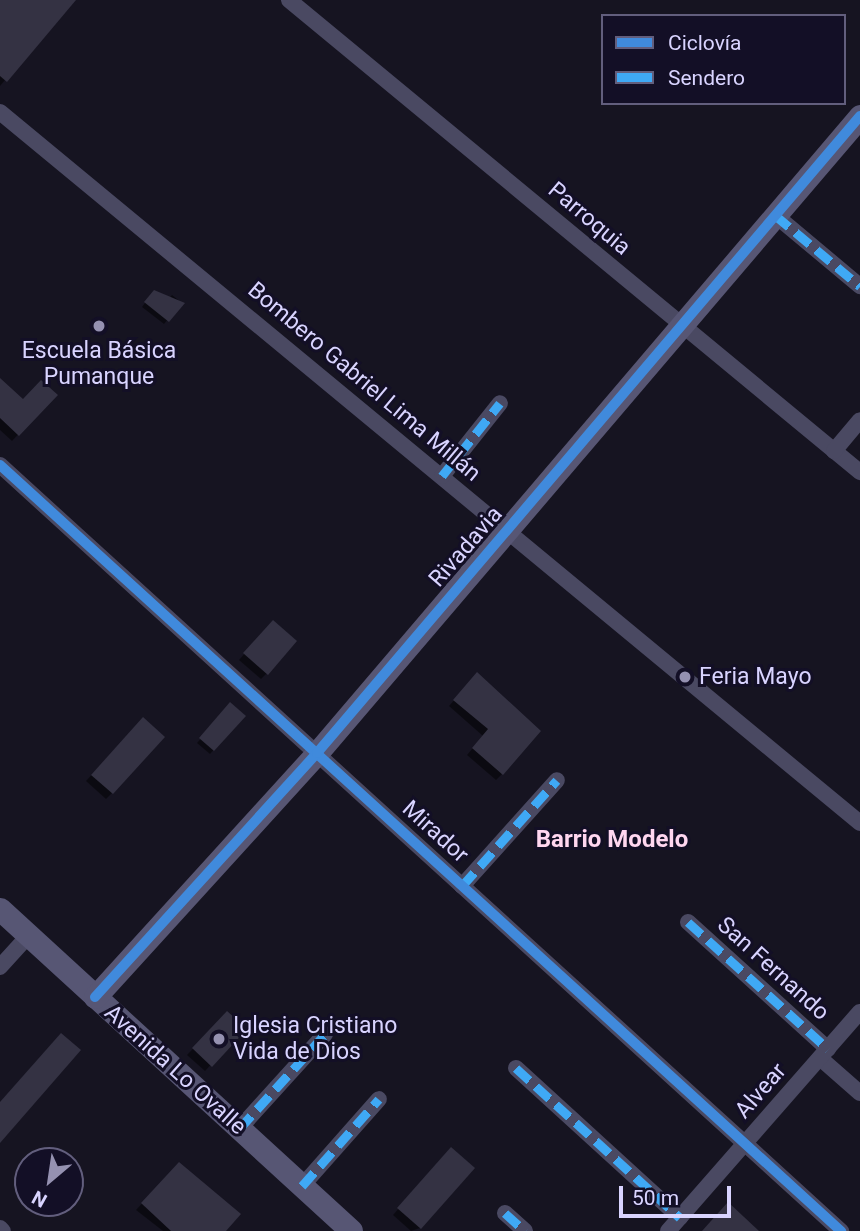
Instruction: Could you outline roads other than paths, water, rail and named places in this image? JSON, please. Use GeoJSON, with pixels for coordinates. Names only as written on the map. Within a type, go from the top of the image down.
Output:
{"type":"FeatureCollection","features":[{"type":"Feature","properties":{"kind":"street","name":"Parroquia"},"geometry":{"type":"LineString","coordinates":[[289,0],[860,472]]}},
{"type":"Feature","properties":{"kind":"street","name":"Bombero Gabriel Lima Millán"},"geometry":{"type":"LineString","coordinates":[[0,112],[860,823]]}},
{"type":"Feature","properties":{"kind":"street","name":"Rivadavia"},"geometry":{"type":"LineString","coordinates":[[95,997],[317,753],[860,116]]}},
{"type":"Feature","properties":{"kind":"street"},"geometry":{"type":"LineString","coordinates":[[775,215],[860,286]]}},
{"type":"Feature","properties":{"kind":"street"},"geometry":{"type":"LineString","coordinates":[[442,476],[500,403]]}},
{"type":"Feature","properties":{"kind":"street"},"geometry":{"type":"LineString","coordinates":[[834,451],[860,421]]}},
{"type":"Feature","properties":{"kind":"street","name":"Mirador"},"geometry":{"type":"LineString","coordinates":[[0,465],[842,1231]]}},
{"type":"Feature","properties":{"kind":"street","name":"Mirador"},"geometry":{"type":"LineString","coordinates":[[462,886],[557,780]]}},
{"type":"Feature","properties":{"kind":"street","name":"Avenida Lo Ovalle"},"geometry":{"type":"LineString","coordinates":[[0,909],[351,1231]]}},
{"type":"Feature","properties":{"kind":"street","name":"San Fernando"},"geometry":{"type":"LineString","coordinates":[[688,922],[824,1054],[860,1093]]}},
{"type":"Feature","properties":{"kind":"street"},"geometry":{"type":"LineString","coordinates":[[0,967],[29,936]]}},
{"type":"Feature","properties":{"kind":"street","name":"Alvear"},"geometry":{"type":"LineString","coordinates":[[668,1231],[860,1012]]}},
{"type":"Feature","properties":{"kind":"street"},"geometry":{"type":"LineString","coordinates":[[239,1129],[325,1034]]}},
{"type":"Feature","properties":{"kind":"street"},"geometry":{"type":"LineString","coordinates":[[516,1068],[680,1218]]}},
{"type":"Feature","properties":{"kind":"street"},"geometry":{"type":"LineString","coordinates":[[302,1186],[379,1098]]}},
{"type":"Feature","properties":{"kind":"street"},"geometry":{"type":"LineString","coordinates":[[505,1213],[525,1231]]}},
{"type":"Feature","properties":{"kind":"place","name":"Escuela Básica Pumanque"},"geometry":{"type":"Point","coordinates":[99,326]}},
{"type":"Feature","properties":{"kind":"place","name":"Feria Mayo"},"geometry":{"type":"Point","coordinates":[685,677]}},
{"type":"Feature","properties":{"kind":"place","name":"Iglesia Cristiano Vida de Dios"},"geometry":{"type":"Point","coordinates":[219,1039]}},
{"type":"Feature","properties":{"kind":"district","name":"Barrio Modelo"},"geometry":{"type":"Point","coordinates":[612,840]}}]}
